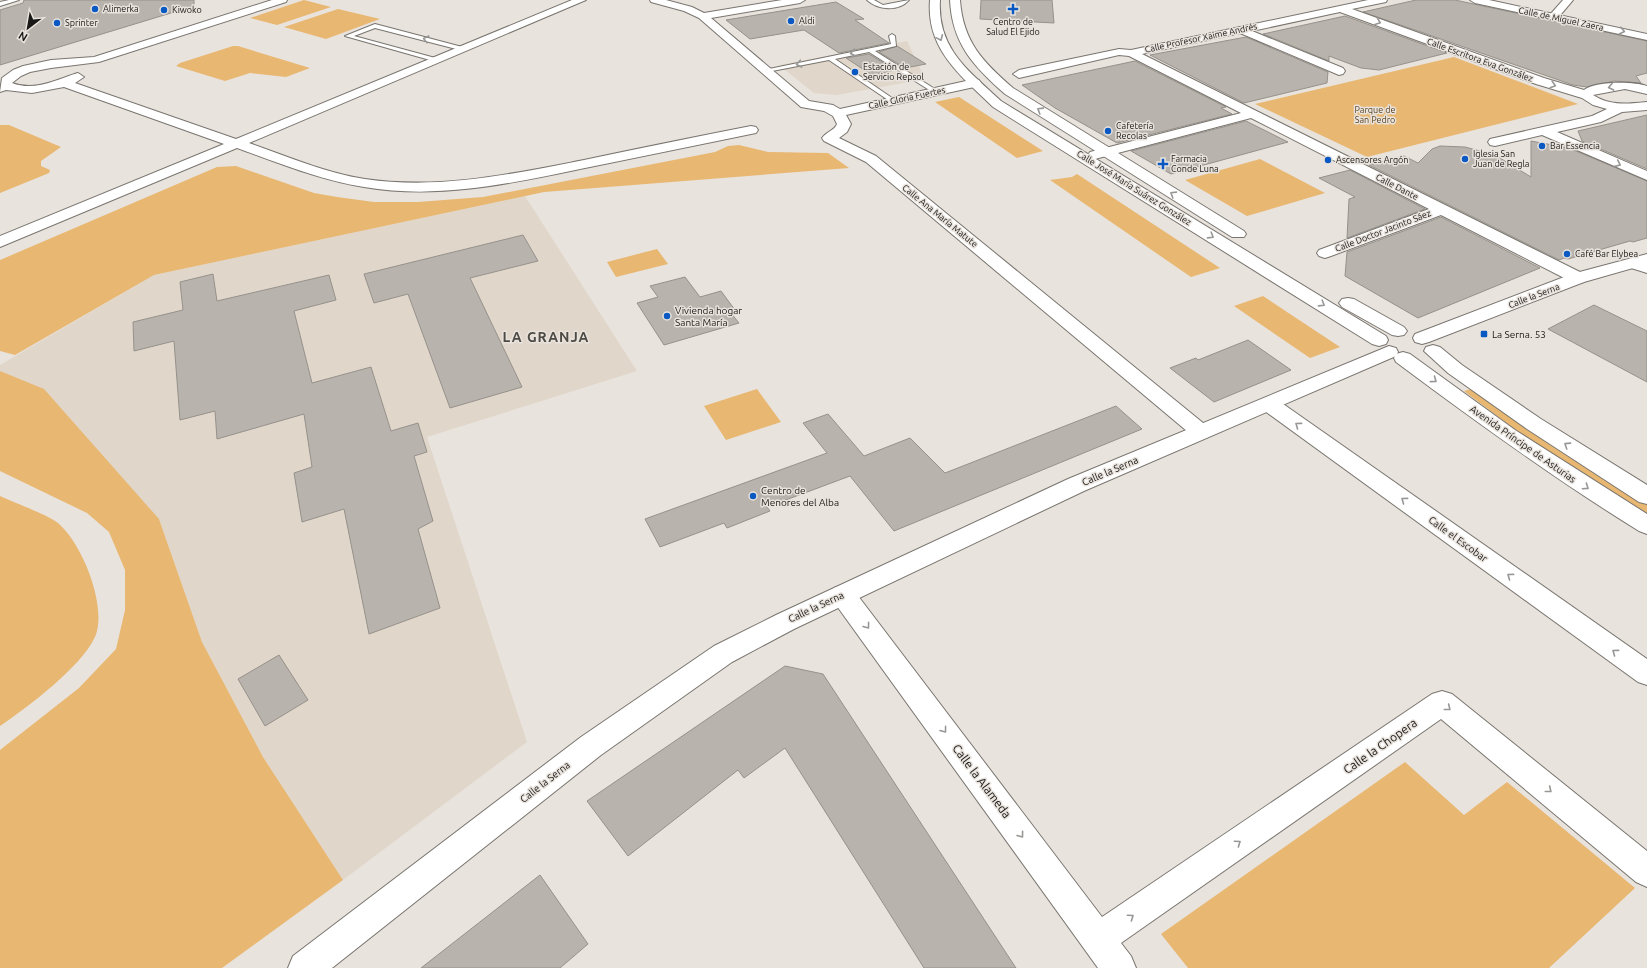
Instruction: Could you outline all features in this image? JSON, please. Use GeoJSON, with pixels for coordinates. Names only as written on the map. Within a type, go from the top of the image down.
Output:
{"type":"FeatureCollection","features":[{"type":"Feature","properties":{"kind":"street"},"geometry":{"type":"LineString","coordinates":[[95,60],[85,67],[82,74],[64,83],[40,88],[6,88],[6,81],[10,77],[27,69],[51,64],[95,60],[282,0]]}},
{"type":"Feature","properties":{"kind":"street"},"geometry":{"type":"LineString","coordinates":[[0,242],[581,0]]}},
{"type":"Feature","properties":{"kind":"street"},"geometry":{"type":"LineString","coordinates":[[655,0],[688,9],[703,16],[805,104],[828,108],[838,113]]}},
{"type":"Feature","properties":{"kind":"street"},"geometry":{"type":"LineString","coordinates":[[703,16],[800,0]]}},
{"type":"Feature","properties":{"kind":"street","name":"Calle José María Suárez González"},"geometry":{"type":"LineString","coordinates":[[935,0],[934,20],[940,38],[952,59],[997,104],[1392,345]]}},
{"type":"Feature","properties":{"kind":"street","name":"Calle José María Suárez González"},"geometry":{"type":"LineString","coordinates":[[955,0],[955,15],[960,34],[972,54],[994,78],[1101,154],[1247,240]]}},
{"type":"Feature","properties":{"kind":"street","name":"Calle Profesor Xaime Andrés"},"geometry":{"type":"LineString","coordinates":[[1019,74],[1119,52],[1131,53],[1382,0]]}},
{"type":"Feature","properties":{"kind":"street","name":"Calle de Miguel Zaera"},"geometry":{"type":"LineString","coordinates":[[1475,0],[1647,37]]}},
{"type":"Feature","properties":{"kind":"street"},"geometry":{"type":"LineString","coordinates":[[1553,17],[1568,0]]}},
{"type":"Feature","properties":{"kind":"street","name":"Calle Escritora Eva González"},"geometry":{"type":"LineString","coordinates":[[1341,9],[1540,81],[1586,95],[1590,99],[1605,105],[1620,108]]}},
{"type":"Feature","properties":{"kind":"street"},"geometry":{"type":"LineString","coordinates":[[1241,30],[1339,70]]}},
{"type":"Feature","properties":{"kind":"street","name":"Calle Dante"},"geometry":{"type":"LineString","coordinates":[[1131,53],[1440,210],[1578,278]]}},
{"type":"Feature","properties":{"kind":"street"},"geometry":{"type":"LineString","coordinates":[[72,63],[85,67]]}},
{"type":"Feature","properties":{"kind":"street"},"geometry":{"type":"LineString","coordinates":[[64,83],[330,176],[365,184],[395,186],[451,186],[514,178],[751,130]]}},
{"type":"Feature","properties":{"kind":"street","name":"Calle Gloria Fuertes"},"geometry":{"type":"LineString","coordinates":[[838,113],[975,83]]}},
{"type":"Feature","properties":{"kind":"street"},"geometry":{"type":"LineString","coordinates":[[1586,95],[1590,91],[1623,84],[1644,85]]}},
{"type":"Feature","properties":{"kind":"street"},"geometry":{"type":"LineString","coordinates":[[1495,142],[1596,119],[1620,108],[1647,106]]}},
{"type":"Feature","properties":{"kind":"street","name":"Calle Ana María Matute"},"geometry":{"type":"LineString","coordinates":[[838,113],[844,124],[842,129],[829,138],[871,159],[1201,432]]}},
{"type":"Feature","properties":{"kind":"street"},"geometry":{"type":"LineString","coordinates":[[1101,154],[1253,114]]}},
{"type":"Feature","properties":{"kind":"street"},"geometry":{"type":"LineString","coordinates":[[1030,124],[1054,130],[1101,154],[1136,181],[1144,195]]}},
{"type":"Feature","properties":{"kind":"street"},"geometry":{"type":"LineString","coordinates":[[1544,131],[1647,176]]}},
{"type":"Feature","properties":{"kind":"street","name":"Calle Doctor Jacinto Sáez"},"geometry":{"type":"LineString","coordinates":[[1325,253],[1440,210]]}},
{"type":"Feature","properties":{"kind":"street","name":"Calle la Serna"},"geometry":{"type":"LineString","coordinates":[[305,968],[591,746],[723,654],[785,622],[1076,485],[1269,404],[1392,345],[1426,358],[1431,356],[1427,345],[1578,278],[1643,263]]}},
{"type":"Feature","properties":{"kind":"street"},"geometry":{"type":"LineString","coordinates":[[1334,294],[1392,345],[1427,345],[1455,369],[1534,424],[1647,496]]}},
{"type":"Feature","properties":{"kind":"street","name":"Avenida Príncipe de Asturias"},"geometry":{"type":"LineString","coordinates":[[1392,345],[1508,435],[1601,497],[1647,525]]}},
{"type":"Feature","properties":{"kind":"street","name":"Calle el Escobar"},"geometry":{"type":"LineString","coordinates":[[1269,404],[1647,674]]}},
{"type":"Feature","properties":{"kind":"street","name":"Calle la Alameda"},"geometry":{"type":"LineString","coordinates":[[843,595],[1119,968]]}},
{"type":"Feature","properties":{"kind":"street","name":"Calle la Chopera"},"geometry":{"type":"LineString","coordinates":[[1099,939],[1442,703],[1647,871]]}},
{"type":"Feature","properties":{"kind":"lane"},"geometry":{"type":"LineString","coordinates":[[0,4],[16,0]]}},
{"type":"Feature","properties":{"kind":"lane"},"geometry":{"type":"LineString","coordinates":[[870,0],[882,7],[902,4],[906,0]]}},
{"type":"Feature","properties":{"kind":"lane"},"geometry":{"type":"LineString","coordinates":[[436,60],[348,36],[375,26],[464,49]]}},
{"type":"Feature","properties":{"kind":"lane"},"geometry":{"type":"LineString","coordinates":[[767,70],[894,45],[892,36]]}},
{"type":"Feature","properties":{"kind":"lane"},"geometry":{"type":"LineString","coordinates":[[870,50],[936,92]]}},
{"type":"Feature","properties":{"kind":"lane"},"geometry":{"type":"LineString","coordinates":[[830,58],[892,101]]}},
{"type":"Feature","properties":{"kind":"shaded area","name":"Estación de Servicio Repsol"},"geometry":{"type":"Polygon","coordinates":[[[907,41],[925,79],[837,95],[814,93],[779,65],[907,41]]]}},
{"type":"Feature","properties":{"kind":"shaded area"},"geometry":{"type":"Polygon","coordinates":[[[525,196],[637,371],[427,437],[527,742],[343,880],[263,757],[202,642],[159,519],[0,371],[0,365],[154,275],[525,196]]]}},
{"type":"Feature","properties":{"kind":"green space"},"geometry":{"type":"Polygon","coordinates":[[[304,0],[331,7],[277,25],[250,18],[304,0]]]}},
{"type":"Feature","properties":{"kind":"green space"},"geometry":{"type":"Polygon","coordinates":[[[338,9],[380,19],[326,39],[284,27],[338,9]]]}},
{"type":"Feature","properties":{"kind":"green space"},"geometry":{"type":"Polygon","coordinates":[[[233,46],[238,46],[310,68],[286,77],[250,73],[225,81],[176,66],[180,63],[233,46]]]}},
{"type":"Feature","properties":{"kind":"green space","name":"Parque de San Pedro"},"geometry":{"type":"Polygon","coordinates":[[[1454,57],[1578,104],[1367,157],[1255,104],[1454,57]]]}},
{"type":"Feature","properties":{"kind":"green space"},"geometry":{"type":"Polygon","coordinates":[[[959,97],[1043,151],[1017,158],[935,102],[959,97]]]}},
{"type":"Feature","properties":{"kind":"green space"},"geometry":{"type":"Polygon","coordinates":[[[0,125],[9,125],[61,147],[41,161],[41,166],[50,170],[49,173],[0,193],[0,125]]]}},
{"type":"Feature","properties":{"kind":"green space"},"geometry":{"type":"Polygon","coordinates":[[[739,145],[768,152],[828,153],[849,168],[544,192],[154,275],[15,355],[0,351],[0,260],[217,167],[236,166],[314,193],[374,202],[418,202],[483,197],[715,152],[728,146],[739,145]]]}},
{"type":"Feature","properties":{"kind":"green space"},"geometry":{"type":"Polygon","coordinates":[[[1260,159],[1325,193],[1247,216],[1185,180],[1260,159]]]}},
{"type":"Feature","properties":{"kind":"green space"},"geometry":{"type":"Polygon","coordinates":[[[1077,174],[1220,268],[1191,277],[1050,180],[1072,177],[1077,174]]]}},
{"type":"Feature","properties":{"kind":"green space"},"geometry":{"type":"Polygon","coordinates":[[[657,249],[668,264],[616,277],[607,262],[657,249]]]}},
{"type":"Feature","properties":{"kind":"green space"},"geometry":{"type":"Polygon","coordinates":[[[1263,296],[1340,347],[1310,358],[1234,306],[1263,296]]]}},
{"type":"Feature","properties":{"kind":"green space"},"geometry":{"type":"Polygon","coordinates":[[[0,371],[44,389],[159,519],[202,642],[263,757],[343,880],[222,968],[0,968],[0,750],[79,688],[116,649],[125,610],[125,570],[109,532],[87,513],[0,471],[0,371]]]}},
{"type":"Feature","properties":{"kind":"green space"},"geometry":{"type":"Polygon","coordinates":[[[757,389],[781,422],[726,440],[704,406],[757,389]]]}},
{"type":"Feature","properties":{"kind":"green space"},"geometry":{"type":"Polygon","coordinates":[[[1471,389],[1556,449],[1647,505],[1647,514],[1522,435],[1464,391],[1471,389]]]}},
{"type":"Feature","properties":{"kind":"green space"},"geometry":{"type":"Polygon","coordinates":[[[0,496],[53,520],[67,532],[84,560],[90,576],[98,609],[98,624],[95,637],[88,649],[78,661],[53,686],[0,726],[0,496]]]}},
{"type":"Feature","properties":{"kind":"green space"},"geometry":{"type":"Polygon","coordinates":[[[1405,762],[1464,815],[1507,782],[1635,888],[1549,968],[1188,968],[1161,934],[1405,762]]]}},
{"type":"Feature","properties":{"kind":"building"},"geometry":{"type":"Polygon","coordinates":[[[24,0],[194,0],[194,6],[0,65],[0,10],[23,3],[24,0]]]}},
{"type":"Feature","properties":{"kind":"building","name":"Centro de Salud El Ejido"},"geometry":{"type":"Polygon","coordinates":[[[981,0],[1052,0],[1054,23],[980,19],[981,0]]]}},
{"type":"Feature","properties":{"kind":"building"},"geometry":{"type":"Polygon","coordinates":[[[1416,0],[1455,0],[1647,41],[1647,73],[1636,76],[1641,83],[1614,81],[1587,87],[1573,85],[1363,12],[1416,0]]]}},
{"type":"Feature","properties":{"kind":"building","name":"Aldi"},"geometry":{"type":"Polygon","coordinates":[[[836,2],[864,19],[855,20],[889,43],[839,53],[804,30],[750,39],[726,20],[836,2]]]}},
{"type":"Feature","properties":{"kind":"building"},"geometry":{"type":"Polygon","coordinates":[[[1345,16],[1447,53],[1379,70],[1361,68],[1329,56],[1329,61],[1263,34],[1345,16]]]}},
{"type":"Feature","properties":{"kind":"building"},"geometry":{"type":"Polygon","coordinates":[[[1246,37],[1328,72],[1327,83],[1244,103],[1150,55],[1246,37]]]}},
{"type":"Feature","properties":{"kind":"building"},"geometry":{"type":"Polygon","coordinates":[[[897,46],[926,64],[905,68],[879,52],[897,46]]]}},
{"type":"Feature","properties":{"kind":"building"},"geometry":{"type":"Polygon","coordinates":[[[869,54],[895,70],[872,75],[846,58],[869,54]]]}},
{"type":"Feature","properties":{"kind":"building"},"geometry":{"type":"Polygon","coordinates":[[[1135,61],[1226,107],[1221,108],[1232,114],[1117,143],[1055,108],[1022,85],[1135,61]]]}},
{"type":"Feature","properties":{"kind":"building"},"geometry":{"type":"Polygon","coordinates":[[[1647,115],[1647,169],[1582,141],[1578,131],[1647,115]]]}},
{"type":"Feature","properties":{"kind":"building"},"geometry":{"type":"Polygon","coordinates":[[[1246,121],[1288,142],[1171,174],[1131,151],[1246,121]]]}},
{"type":"Feature","properties":{"kind":"building"},"geometry":{"type":"Polygon","coordinates":[[[1531,141],[1569,148],[1647,181],[1647,238],[1633,242],[1630,241],[1568,259],[1564,258],[1559,260],[1369,165],[1404,156],[1418,163],[1432,149],[1440,146],[1465,147],[1495,155],[1531,177],[1531,141]]]}},
{"type":"Feature","properties":{"kind":"building"},"geometry":{"type":"Polygon","coordinates":[[[1350,170],[1425,209],[1347,238],[1349,199],[1355,197],[1319,178],[1350,170]]]}},
{"type":"Feature","properties":{"kind":"building"},"geometry":{"type":"Polygon","coordinates":[[[1441,217],[1540,268],[1418,318],[1345,276],[1347,252],[1441,217]]]}},
{"type":"Feature","properties":{"kind":"building"},"geometry":{"type":"Polygon","coordinates":[[[523,235],[538,261],[470,278],[522,387],[450,408],[408,294],[374,303],[364,274],[523,235]]]}},
{"type":"Feature","properties":{"kind":"building"},"geometry":{"type":"Polygon","coordinates":[[[213,274],[217,301],[329,275],[336,300],[294,311],[312,383],[371,367],[391,431],[418,423],[427,452],[414,456],[433,521],[418,529],[440,608],[369,634],[344,509],[302,522],[294,473],[312,467],[304,414],[217,439],[215,411],[180,420],[174,341],[134,351],[133,322],[183,310],[180,282],[213,274]]]}},
{"type":"Feature","properties":{"kind":"building","name":"Vivienda hogar Santa María"},"geometry":{"type":"Polygon","coordinates":[[[685,277],[700,297],[721,291],[735,310],[730,312],[739,323],[664,345],[637,303],[658,297],[650,286],[685,277]]]}},
{"type":"Feature","properties":{"kind":"building"},"geometry":{"type":"Polygon","coordinates":[[[1594,305],[1647,331],[1647,382],[1548,329],[1594,305]]]}},
{"type":"Feature","properties":{"kind":"building"},"geometry":{"type":"Polygon","coordinates":[[[1248,340],[1291,370],[1214,402],[1170,368],[1196,358],[1198,360],[1248,340]]]}},
{"type":"Feature","properties":{"kind":"building"},"geometry":{"type":"Polygon","coordinates":[[[1116,406],[1142,429],[894,531],[850,476],[767,507],[770,511],[727,528],[724,523],[660,547],[645,519],[827,453],[803,423],[828,414],[864,456],[910,438],[945,473],[1116,406]]]}},
{"type":"Feature","properties":{"kind":"building"},"geometry":{"type":"Polygon","coordinates":[[[279,655],[308,700],[265,726],[238,679],[279,655]]]}},
{"type":"Feature","properties":{"kind":"building"},"geometry":{"type":"Polygon","coordinates":[[[785,666],[823,674],[1016,968],[924,968],[785,748],[744,778],[738,770],[628,856],[587,801],[785,666]]]}},
{"type":"Feature","properties":{"kind":"building"},"geometry":{"type":"Polygon","coordinates":[[[540,875],[588,944],[560,968],[421,968],[540,875]]]}},
{"type":"Feature","properties":{"kind":"place","name":"Alimerka"},"geometry":{"type":"Point","coordinates":[95,9]}},
{"type":"Feature","properties":{"kind":"place","name":"Centro de Salud El Ejido"},"geometry":{"type":"Point","coordinates":[1013,9]}},
{"type":"Feature","properties":{"kind":"place","name":"Kiwoko"},"geometry":{"type":"Point","coordinates":[164,10]}},
{"type":"Feature","properties":{"kind":"place","name":"Aldi"},"geometry":{"type":"Point","coordinates":[791,21]}},
{"type":"Feature","properties":{"kind":"place","name":"Sprinter"},"geometry":{"type":"Point","coordinates":[57,23]}},
{"type":"Feature","properties":{"kind":"place","name":"Estación de Servicio Repsol"},"geometry":{"type":"Point","coordinates":[855,72]}},
{"type":"Feature","properties":{"kind":"place","name":"Cafetería Recolas"},"geometry":{"type":"Point","coordinates":[1108,131]}},
{"type":"Feature","properties":{"kind":"place","name":"Bar Essencia"},"geometry":{"type":"Point","coordinates":[1542,146]}},
{"type":"Feature","properties":{"kind":"place","name":"Iglesia San Juan de Regla"},"geometry":{"type":"Point","coordinates":[1465,159]}},
{"type":"Feature","properties":{"kind":"place","name":"Ascensores Argón"},"geometry":{"type":"Point","coordinates":[1328,160]}},
{"type":"Feature","properties":{"kind":"place","name":"Farmacia Conde Luna"},"geometry":{"type":"Point","coordinates":[1163,164]}},
{"type":"Feature","properties":{"kind":"place","name":"Café Bar Elybea"},"geometry":{"type":"Point","coordinates":[1567,254]}},
{"type":"Feature","properties":{"kind":"place","name":"Vivienda hogar Santa María"},"geometry":{"type":"Point","coordinates":[667,316]}},
{"type":"Feature","properties":{"kind":"place","name":"La Serna. 53"},"geometry":{"type":"Point","coordinates":[1484,334]}},
{"type":"Feature","properties":{"kind":"place","name":"Centro de Menores del Alba"},"geometry":{"type":"Point","coordinates":[753,496]}},
{"type":"Feature","properties":{"kind":"district","name":"LA GRANJA"},"geometry":{"type":"Point","coordinates":[546,337]}}]}
